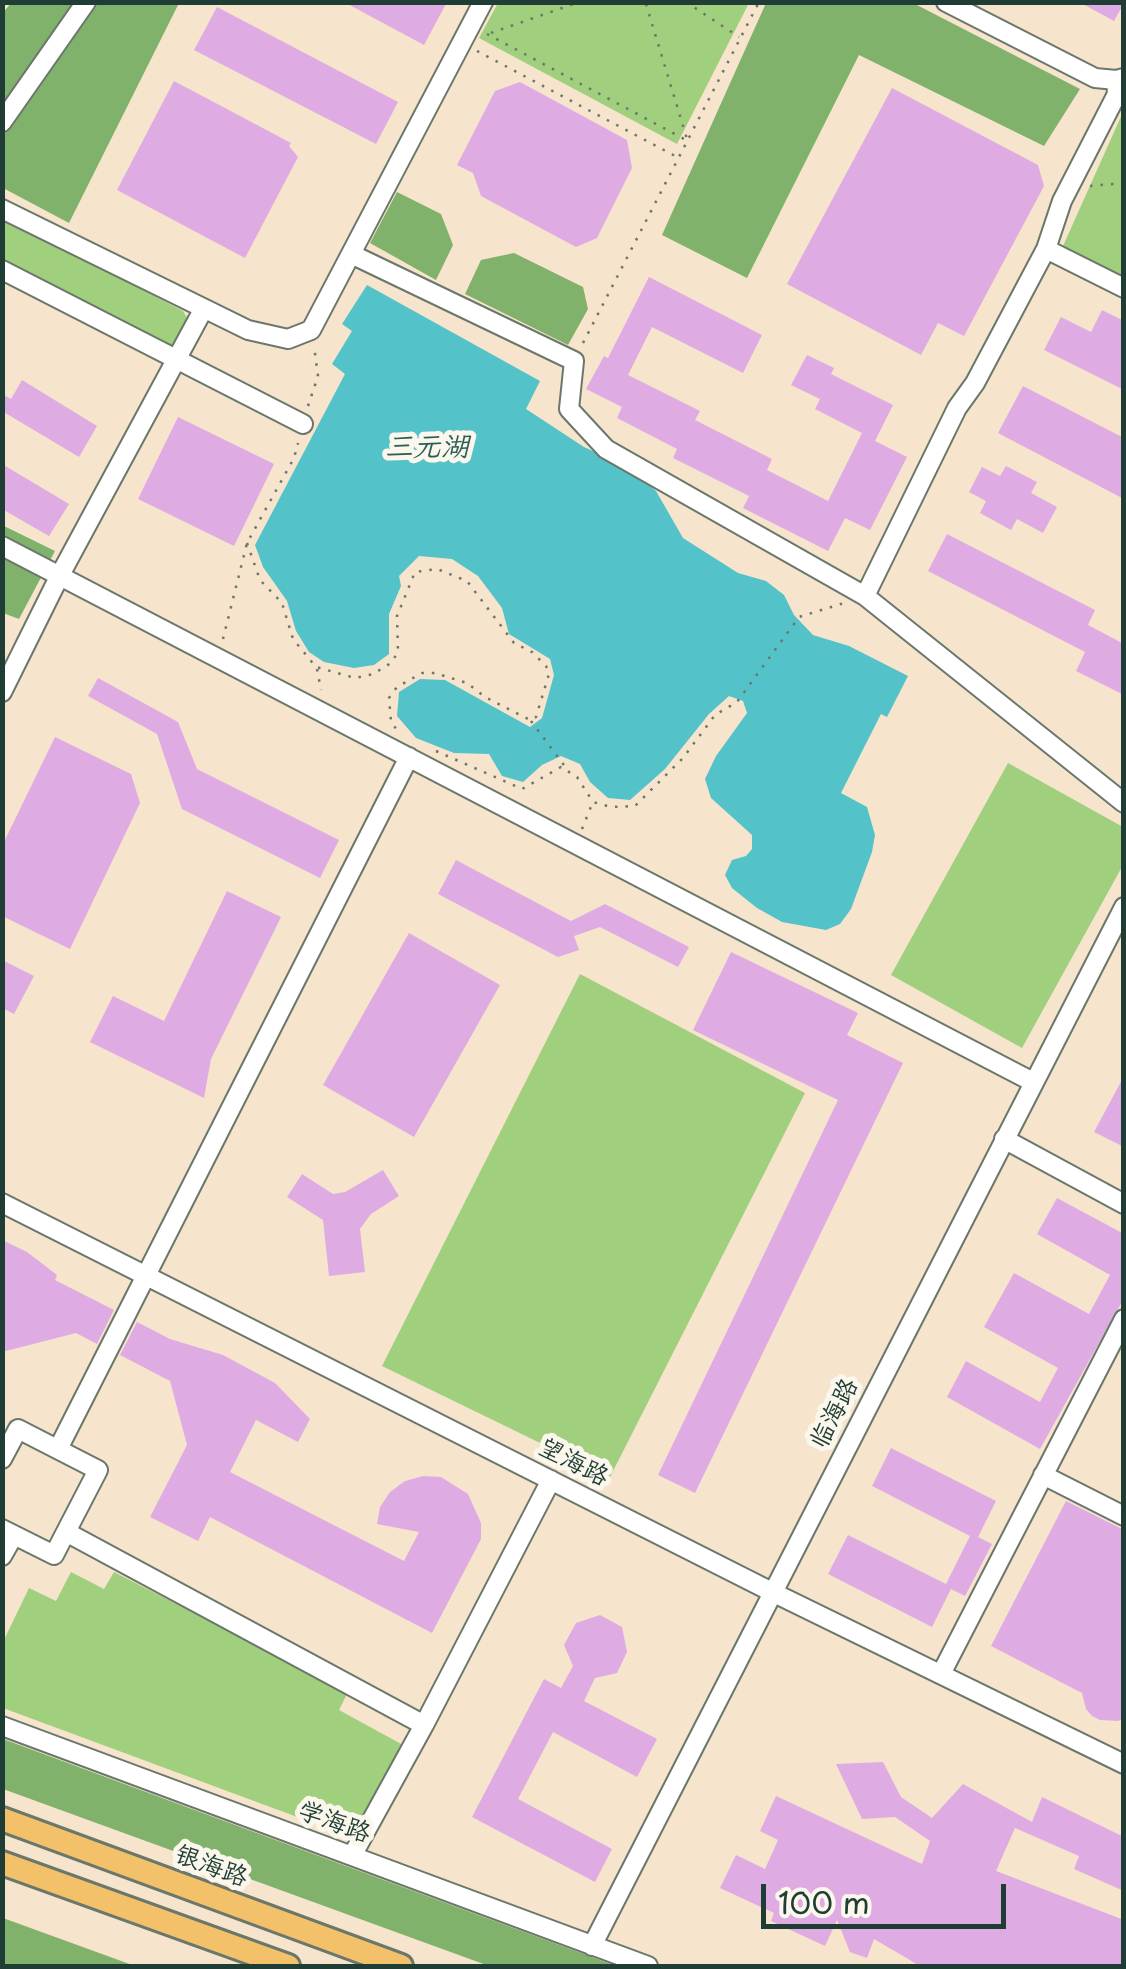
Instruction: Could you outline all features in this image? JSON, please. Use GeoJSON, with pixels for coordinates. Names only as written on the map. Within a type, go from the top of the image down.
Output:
{"type":"FeatureCollection","features":[{"type":"Feature","properties":{"kind":"main road","name":"银海路"},"geometry":{"type":"LineString","coordinates":[[2,1819],[400,1966]]}},
{"type":"Feature","properties":{"kind":"main road"},"geometry":{"type":"LineString","coordinates":[[2,1863],[288,1966]]}},
{"type":"Feature","properties":{"kind":"street"},"geometry":{"type":"LineString","coordinates":[[2,122],[86,2]]}},
{"type":"Feature","properties":{"kind":"street"},"geometry":{"type":"LineString","coordinates":[[2,209],[248,330],[288,339],[311,330],[483,2]]}},
{"type":"Feature","properties":{"kind":"street"},"geometry":{"type":"LineString","coordinates":[[865,596],[957,408],[1046,249],[1069,188],[1120,79],[1095,78],[946,2]]}},
{"type":"Feature","properties":{"kind":"street"},"geometry":{"type":"LineString","coordinates":[[1046,249],[1124,288]]}},
{"type":"Feature","properties":{"kind":"street"},"geometry":{"type":"LineString","coordinates":[[351,254],[574,361],[569,409],[606,448],[865,596],[1124,803]]}},
{"type":"Feature","properties":{"kind":"street"},"geometry":{"type":"LineString","coordinates":[[2,270],[303,424]]}},
{"type":"Feature","properties":{"kind":"street"},"geometry":{"type":"LineString","coordinates":[[2,692],[203,310]]}},
{"type":"Feature","properties":{"kind":"street"},"geometry":{"type":"LineString","coordinates":[[2,546],[326,714],[408,748],[575,844],[1033,1082]]}},
{"type":"Feature","properties":{"kind":"street"},"geometry":{"type":"LineString","coordinates":[[58,1449],[408,748]]}},
{"type":"Feature","properties":{"kind":"street","name":"临海路"},"geometry":{"type":"LineString","coordinates":[[592,1946],[1124,907]]}},
{"type":"Feature","properties":{"kind":"street"},"geometry":{"type":"LineString","coordinates":[[1004,1140],[1124,1204]]}},
{"type":"Feature","properties":{"kind":"street","name":"望海路"},"geometry":{"type":"LineString","coordinates":[[2,1202],[772,1592],[1124,1764]]}},
{"type":"Feature","properties":{"kind":"street"},"geometry":{"type":"LineString","coordinates":[[941,1674],[1124,1319]]}},
{"type":"Feature","properties":{"kind":"street"},"geometry":{"type":"LineString","coordinates":[[2,1459],[18,1428],[98,1470],[54,1555],[8,1532],[2,1556]]}},
{"type":"Feature","properties":{"kind":"street"},"geometry":{"type":"LineString","coordinates":[[1043,1475],[1124,1516]]}},
{"type":"Feature","properties":{"kind":"street"},"geometry":{"type":"LineString","coordinates":[[352,1856],[550,1480]]}},
{"type":"Feature","properties":{"kind":"street"},"geometry":{"type":"LineString","coordinates":[[66,1532],[424,1725]]}},
{"type":"Feature","properties":{"kind":"street","name":"学海路"},"geometry":{"type":"LineString","coordinates":[[2,1726],[648,1966]]}},
{"type":"Feature","properties":{"kind":"path"},"geometry":{"type":"LineString","coordinates":[[462,43],[579,2]]}},
{"type":"Feature","properties":{"kind":"path"},"geometry":{"type":"LineString","coordinates":[[628,2],[648,3],[688,140]]}},
{"type":"Feature","properties":{"kind":"path"},"geometry":{"type":"LineString","coordinates":[[686,2],[740,38]]}},
{"type":"Feature","properties":{"kind":"path"},"geometry":{"type":"LineString","coordinates":[[574,361],[759,2]]}},
{"type":"Feature","properties":{"kind":"path"},"geometry":{"type":"LineString","coordinates":[[487,34],[688,140]]}},
{"type":"Feature","properties":{"kind":"path"},"geometry":{"type":"LineString","coordinates":[[462,43],[679,158]]}},
{"type":"Feature","properties":{"kind":"path"},"geometry":{"type":"LineString","coordinates":[[1069,188],[1124,182]]}},
{"type":"Feature","properties":{"kind":"path"},"geometry":{"type":"LineString","coordinates":[[218,658],[248,542],[294,458],[318,376],[311,330]]}},
{"type":"Feature","properties":{"kind":"path"},"geometry":{"type":"LineString","coordinates":[[248,542],[260,580],[282,603],[293,639],[316,667],[326,714]]}},
{"type":"Feature","properties":{"kind":"path"},"geometry":{"type":"LineString","coordinates":[[316,667],[355,678],[373,674],[391,663],[398,652],[397,616],[415,572],[437,569],[466,581],[480,594],[514,643],[546,666],[549,674],[536,716],[530,720]]}},
{"type":"Feature","properties":{"kind":"path"},"geometry":{"type":"LineString","coordinates":[[408,748],[391,722],[389,698],[396,687],[422,673],[435,673],[467,683],[484,697],[530,720],[567,770],[577,776],[592,802],[612,807],[634,806],[683,758],[715,715],[737,702],[798,617],[865,596]]}},
{"type":"Feature","properties":{"kind":"path"},"geometry":{"type":"LineString","coordinates":[[436,751],[522,789],[552,769],[567,770]]}},
{"type":"Feature","properties":{"kind":"path"},"geometry":{"type":"LineString","coordinates":[[575,844],[592,802]]}},
{"type":"Feature","properties":{"kind":"green space"},"geometry":{"type":"Polygon","coordinates":[[[498,2],[749,3],[677,144],[479,38],[498,2]]]}},
{"type":"Feature","properties":{"kind":"green space"},"geometry":{"type":"Polygon","coordinates":[[[11,3],[179,3],[69,223],[3,188],[2,14],[11,3]]]}},
{"type":"Feature","properties":{"kind":"green space"},"geometry":{"type":"Polygon","coordinates":[[[766,3],[913,3],[1080,89],[1044,146],[859,55],[747,278],[662,235],[766,3]]]}},
{"type":"Feature","properties":{"kind":"green space"},"geometry":{"type":"Polygon","coordinates":[[[1123,112],[1123,277],[1063,246],[1123,112]]]}},
{"type":"Feature","properties":{"kind":"green space"},"geometry":{"type":"Polygon","coordinates":[[[397,192],[441,214],[453,245],[436,280],[370,243],[397,192]]]}},
{"type":"Feature","properties":{"kind":"green space"},"geometry":{"type":"Polygon","coordinates":[[[2,217],[183,311],[189,321],[178,343],[168,346],[3,259],[2,217]]]}},
{"type":"Feature","properties":{"kind":"green space"},"geometry":{"type":"Polygon","coordinates":[[[514,253],[583,287],[588,309],[568,345],[465,294],[481,260],[514,253]]]}},
{"type":"Feature","properties":{"kind":"green space"},"geometry":{"type":"Polygon","coordinates":[[[2,525],[55,551],[19,619],[3,613],[2,525]]]}},
{"type":"Feature","properties":{"kind":"green space"},"geometry":{"type":"Polygon","coordinates":[[[1008,763],[1123,827],[1123,865],[1022,1048],[891,975],[1008,763]]]}},
{"type":"Feature","properties":{"kind":"green space"},"geometry":{"type":"Polygon","coordinates":[[[580,974],[805,1093],[610,1477],[382,1366],[580,974]]]}},
{"type":"Feature","properties":{"kind":"green space"},"geometry":{"type":"Polygon","coordinates":[[[71,1572],[104,1589],[114,1572],[348,1692],[339,1710],[403,1745],[354,1838],[3,1708],[2,1644],[29,1588],[56,1601],[71,1572]]]}},
{"type":"Feature","properties":{"kind":"green space"},"geometry":{"type":"Polygon","coordinates":[[[2,1739],[616,1966],[489,1966],[3,1789],[2,1739]]]}},
{"type":"Feature","properties":{"kind":"green space"},"geometry":{"type":"Polygon","coordinates":[[[3,1918],[135,1966],[3,1966],[3,1918]]]}},
{"type":"Feature","properties":{"kind":"water","name":"三元湖"},"geometry":{"type":"Polygon","coordinates":[[[367,285],[540,381],[526,409],[584,447],[628,467],[656,491],[683,538],[738,573],[766,581],[784,595],[794,615],[813,635],[849,646],[908,676],[887,717],[881,714],[841,793],[867,807],[875,835],[851,909],[840,924],[826,930],[782,922],[732,888],[725,875],[732,860],[746,856],[752,849],[752,835],[711,798],[705,779],[716,756],[747,713],[743,701],[729,696],[709,714],[665,769],[630,800],[608,798],[590,782],[580,764],[561,756],[542,765],[523,782],[502,776],[489,754],[454,753],[416,738],[397,716],[399,692],[420,679],[445,680],[530,727],[542,718],[554,675],[550,659],[509,634],[502,608],[478,576],[452,559],[419,556],[399,576],[401,586],[389,614],[389,654],[374,665],[354,668],[324,662],[309,652],[296,631],[287,601],[263,567],[255,545],[345,374],[332,364],[352,331],[342,324],[367,285]]]}},
{"type":"Feature","properties":{"kind":"building"},"geometry":{"type":"Polygon","coordinates":[[[344,2],[447,2],[424,45],[344,2]]]}},
{"type":"Feature","properties":{"kind":"building"},"geometry":{"type":"Polygon","coordinates":[[[1079,2],[1124,2],[1124,3],[1114,21],[1079,2]]]}},
{"type":"Feature","properties":{"kind":"building"},"geometry":{"type":"Polygon","coordinates":[[[217,7],[398,102],[376,144],[194,50],[217,7]]]}},
{"type":"Feature","properties":{"kind":"building"},"geometry":{"type":"Polygon","coordinates":[[[174,81],[291,143],[289,146],[298,157],[245,258],[117,190],[174,81]]]}},
{"type":"Feature","properties":{"kind":"building"},"geometry":{"type":"Polygon","coordinates":[[[520,82],[627,140],[632,168],[597,238],[576,247],[481,196],[473,173],[457,165],[495,91],[520,82]]]}},
{"type":"Feature","properties":{"kind":"building"},"geometry":{"type":"Polygon","coordinates":[[[892,88],[1038,165],[1044,186],[964,336],[938,323],[921,355],[787,284],[892,88]]]}},
{"type":"Feature","properties":{"kind":"building"},"geometry":{"type":"Polygon","coordinates":[[[649,277],[762,335],[743,373],[652,327],[628,375],[700,411],[695,420],[772,459],[767,470],[828,501],[862,433],[815,409],[820,399],[791,385],[807,355],[834,368],[831,374],[893,405],[875,441],[907,457],[870,530],[845,518],[828,551],[743,508],[749,496],[673,458],[677,449],[617,418],[622,407],[586,389],[604,356],[608,358],[649,277]]]}},
{"type":"Feature","properties":{"kind":"building"},"geometry":{"type":"Polygon","coordinates":[[[1102,310],[1124,321],[1124,390],[1044,350],[1061,317],[1091,332],[1102,310]]]}},
{"type":"Feature","properties":{"kind":"building"},"geometry":{"type":"Polygon","coordinates":[[[22,380],[97,426],[79,457],[2,411],[2,394],[11,399],[22,380]]]}},
{"type":"Feature","properties":{"kind":"building"},"geometry":{"type":"Polygon","coordinates":[[[1023,386],[1124,438],[1124,499],[998,433],[1023,386]]]}},
{"type":"Feature","properties":{"kind":"building"},"geometry":{"type":"Polygon","coordinates":[[[178,417],[274,464],[234,546],[138,499],[178,417]]]}},
{"type":"Feature","properties":{"kind":"building"},"geometry":{"type":"Polygon","coordinates":[[[2,464],[69,504],[49,536],[2,509],[2,464]]]}},
{"type":"Feature","properties":{"kind":"building"},"geometry":{"type":"Polygon","coordinates":[[[1006,466],[1037,482],[1031,493],[1057,507],[1043,533],[1017,519],[1011,530],[980,513],[986,501],[969,492],[982,467],[1000,476],[1006,466]]]}},
{"type":"Feature","properties":{"kind":"building"},"geometry":{"type":"Polygon","coordinates":[[[947,534],[1095,610],[1088,625],[1124,644],[1124,695],[1076,671],[1085,652],[928,571],[947,534]]]}},
{"type":"Feature","properties":{"kind":"building"},"geometry":{"type":"Polygon","coordinates":[[[98,678],[178,722],[197,769],[339,840],[320,878],[182,809],[157,734],[88,696],[98,678]]]}},
{"type":"Feature","properties":{"kind":"building"},"geometry":{"type":"Polygon","coordinates":[[[55,737],[131,774],[140,803],[70,949],[2,916],[2,846],[55,737]]]}},
{"type":"Feature","properties":{"kind":"building"},"geometry":{"type":"Polygon","coordinates":[[[456,860],[571,921],[605,904],[689,947],[678,967],[600,927],[574,936],[579,950],[558,957],[438,894],[456,860]]]}},
{"type":"Feature","properties":{"kind":"building"},"geometry":{"type":"Polygon","coordinates":[[[227,891],[281,917],[211,1059],[204,1098],[90,1042],[113,996],[164,1021],[227,891]]]}},
{"type":"Feature","properties":{"kind":"building"},"geometry":{"type":"Polygon","coordinates":[[[409,933],[500,985],[414,1137],[323,1085],[409,933]]]}},
{"type":"Feature","properties":{"kind":"building"},"geometry":{"type":"Polygon","coordinates":[[[731,952],[858,1013],[847,1035],[903,1063],[695,1493],[658,1475],[838,1100],[693,1030],[731,952]]]}},
{"type":"Feature","properties":{"kind":"building"},"geometry":{"type":"Polygon","coordinates":[[[2,960],[34,976],[14,1014],[2,1008],[2,960]]]}},
{"type":"Feature","properties":{"kind":"building"},"geometry":{"type":"Polygon","coordinates":[[[1124,1076],[1124,1147],[1094,1132],[1124,1076]]]}},
{"type":"Feature","properties":{"kind":"building"},"geometry":{"type":"Polygon","coordinates":[[[383,1170],[399,1196],[371,1214],[360,1229],[365,1272],[329,1276],[323,1220],[287,1197],[302,1174],[333,1194],[345,1192],[383,1170]]]}},
{"type":"Feature","properties":{"kind":"building"},"geometry":{"type":"Polygon","coordinates":[[[1057,1198],[1124,1234],[1124,1298],[1040,1449],[947,1397],[966,1361],[1040,1402],[1058,1368],[984,1327],[1014,1273],[1089,1314],[1110,1275],[1037,1234],[1057,1198]]]}},
{"type":"Feature","properties":{"kind":"building"},"geometry":{"type":"Polygon","coordinates":[[[2,1240],[27,1252],[57,1275],[55,1280],[114,1310],[97,1344],[76,1333],[2,1352],[2,1240]]]}},
{"type":"Feature","properties":{"kind":"building"},"geometry":{"type":"Polygon","coordinates":[[[137,1322],[170,1339],[223,1355],[275,1383],[310,1419],[298,1442],[256,1420],[230,1472],[404,1561],[419,1532],[377,1524],[380,1507],[390,1492],[405,1481],[423,1476],[441,1477],[468,1494],[481,1523],[481,1539],[432,1633],[210,1517],[198,1541],[150,1517],[187,1445],[170,1381],[120,1355],[137,1322]]]}},
{"type":"Feature","properties":{"kind":"building"},"geometry":{"type":"Polygon","coordinates":[[[891,1448],[996,1501],[978,1537],[992,1544],[965,1596],[951,1589],[932,1627],[828,1574],[848,1535],[946,1584],[970,1536],[872,1486],[891,1448]]]}},
{"type":"Feature","properties":{"kind":"building"},"geometry":{"type":"Polygon","coordinates":[[[1066,1501],[1124,1530],[1124,1718],[1118,1721],[1092,1716],[1082,1693],[991,1646],[1066,1501]]]}},
{"type":"Feature","properties":{"kind":"building"},"geometry":{"type":"Polygon","coordinates":[[[600,1615],[622,1627],[627,1652],[617,1673],[595,1678],[584,1701],[657,1739],[637,1777],[553,1732],[518,1799],[612,1849],[595,1882],[472,1817],[544,1679],[561,1688],[573,1666],[564,1645],[576,1623],[600,1615]]]}},
{"type":"Feature","properties":{"kind":"building"},"geometry":{"type":"Polygon","coordinates":[[[883,1762],[901,1797],[932,1818],[963,1784],[1032,1822],[1042,1797],[1124,1837],[1124,1891],[1074,1869],[1079,1856],[1015,1828],[996,1871],[1124,1920],[1124,1966],[920,1966],[874,1939],[867,1958],[850,1952],[837,1920],[825,1946],[771,1921],[774,1913],[720,1888],[736,1855],[765,1869],[778,1840],[760,1831],[776,1796],[922,1864],[930,1841],[895,1817],[862,1819],[836,1764],[883,1762]]]}}]}
